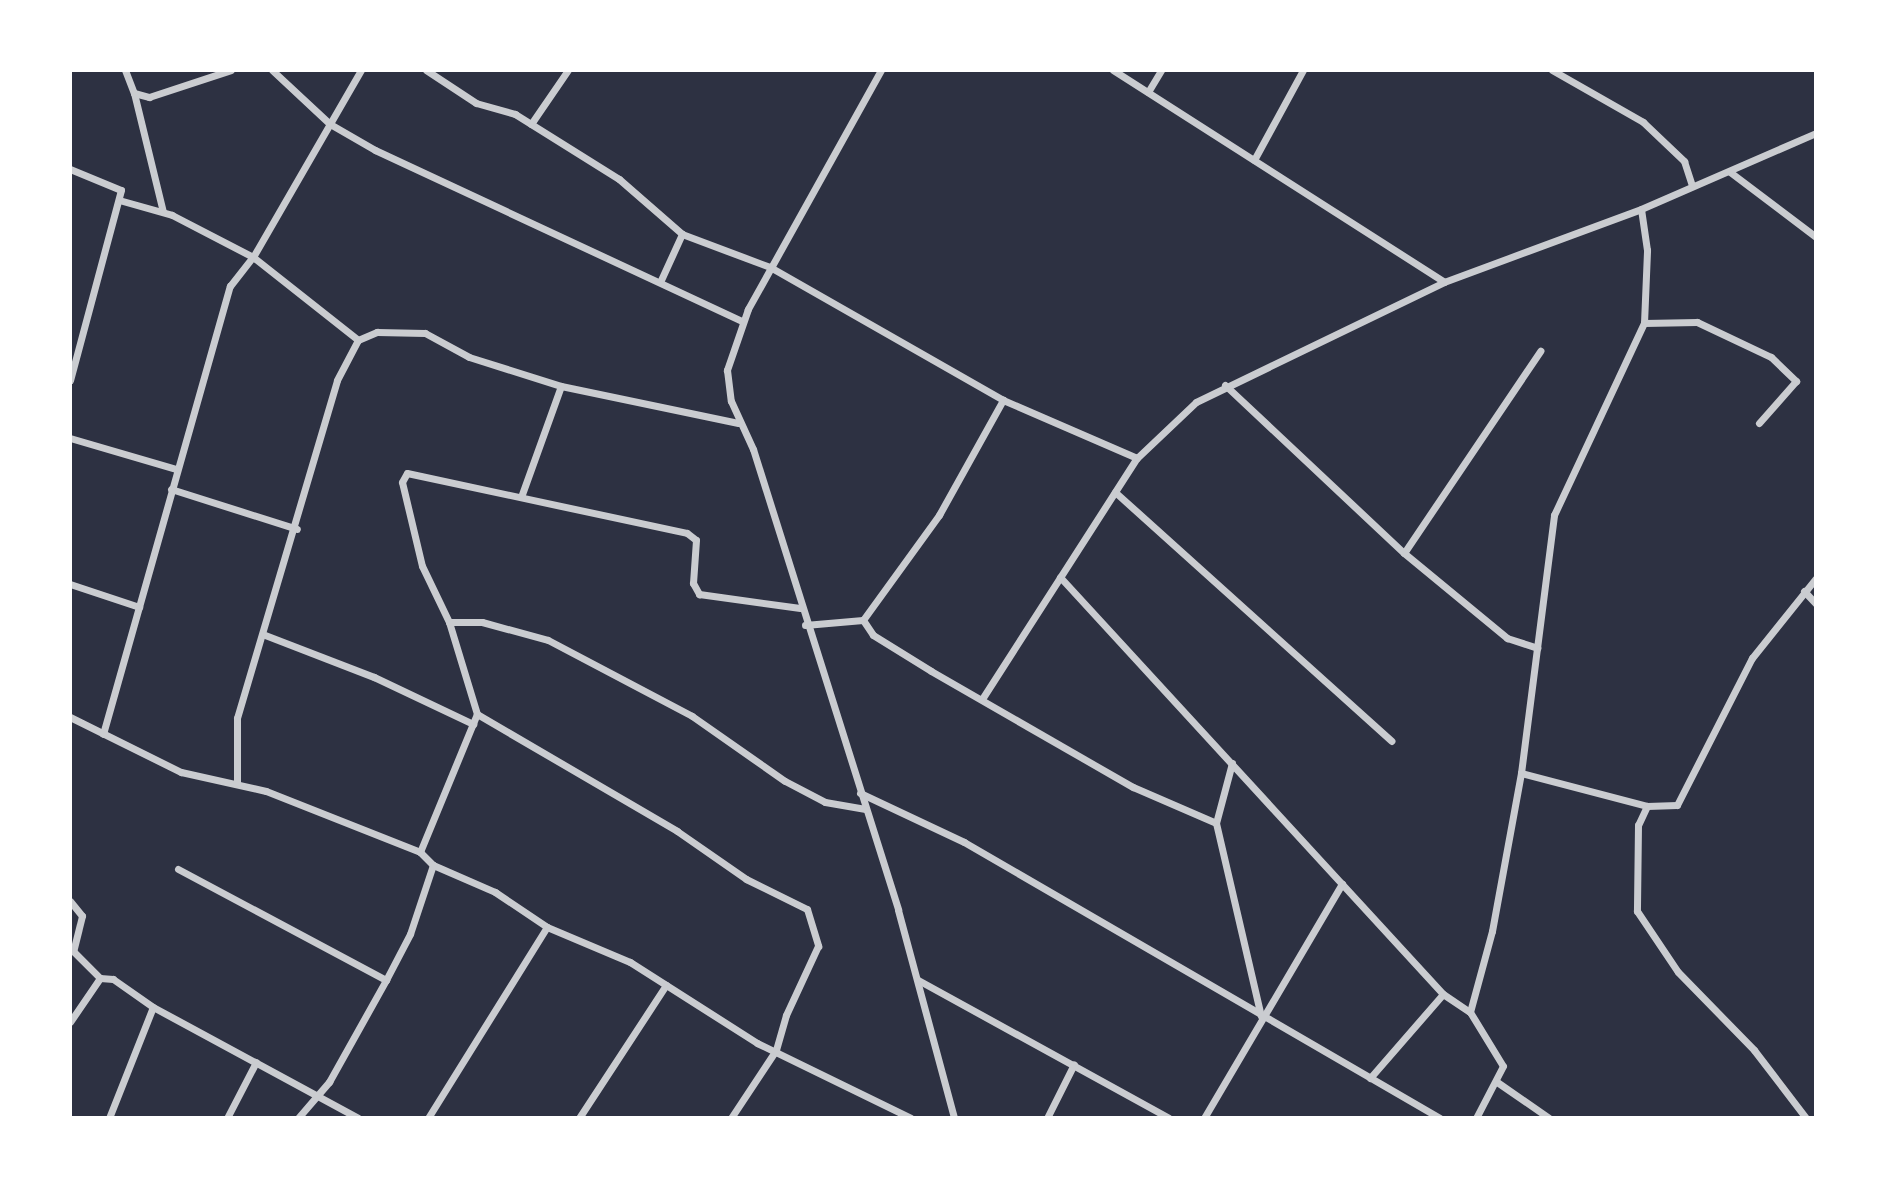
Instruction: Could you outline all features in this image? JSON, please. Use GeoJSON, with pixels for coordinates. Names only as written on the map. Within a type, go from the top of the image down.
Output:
{"type":"FeatureCollection","features":[{"type":"Feature","properties":{"kind":"street"},"geometry":{"type":"LineString","coordinates":[[125,70],[134,93],[163,212]]}},
{"type":"Feature","properties":{"kind":"street"},"geometry":{"type":"LineString","coordinates":[[134,93],[141,97],[161,95],[231,70]]}},
{"type":"Feature","properties":{"kind":"street"},"geometry":{"type":"LineString","coordinates":[[272,70],[330,124],[375,150],[661,280],[742,321]]}},
{"type":"Feature","properties":{"kind":"street"},"geometry":{"type":"LineString","coordinates":[[103,734],[230,286],[253,257],[361,70]]}},
{"type":"Feature","properties":{"kind":"street"},"geometry":{"type":"LineString","coordinates":[[426,70],[476,103],[515,114],[619,179],[682,234],[770,267],[1003,400],[1137,458]]}},
{"type":"Feature","properties":{"kind":"street"},"geometry":{"type":"LineString","coordinates":[[531,124],[568,70]]}},
{"type":"Feature","properties":{"kind":"street"},"geometry":{"type":"LineString","coordinates":[[881,70],[742,321],[727,370],[738,423],[753,449],[805,625],[918,980],[954,1118]]}},
{"type":"Feature","properties":{"kind":"street"},"geometry":{"type":"LineString","coordinates":[[1113,70],[1444,282]]}},
{"type":"Feature","properties":{"kind":"street"},"geometry":{"type":"LineString","coordinates":[[1148,92],[1161,70]]}},
{"type":"Feature","properties":{"kind":"street"},"geometry":{"type":"LineString","coordinates":[[1254,160],[1303,70]]}},
{"type":"Feature","properties":{"kind":"street"},"geometry":{"type":"LineString","coordinates":[[1552,70],[1643,122],[1684,161],[1692,185]]}},
{"type":"Feature","properties":{"kind":"street"},"geometry":{"type":"LineString","coordinates":[[982,699],[1137,458],[1196,402],[1225,385],[1444,282],[1641,209],[1816,133]]}},
{"type":"Feature","properties":{"kind":"street"},"geometry":{"type":"LineString","coordinates":[[70,169],[119,185],[119,200],[70,380]]}},
{"type":"Feature","properties":{"kind":"street"},"geometry":{"type":"LineString","coordinates":[[1730,172],[1816,237]]}},
{"type":"Feature","properties":{"kind":"street"},"geometry":{"type":"LineString","coordinates":[[119,200],[163,212],[253,257],[358,340]]}},
{"type":"Feature","properties":{"kind":"street"},"geometry":{"type":"LineString","coordinates":[[1470,1012],[1492,931],[1521,773],[1554,515],[1644,323],[1647,250],[1641,209]]}},
{"type":"Feature","properties":{"kind":"street"},"geometry":{"type":"LineString","coordinates":[[661,280],[682,234]]}},
{"type":"Feature","properties":{"kind":"street"},"geometry":{"type":"LineString","coordinates":[[1644,323],[1697,322],[1771,357],[1796,381],[1759,423]]}},
{"type":"Feature","properties":{"kind":"street"},"geometry":{"type":"LineString","coordinates":[[237,783],[237,718],[297,529],[337,380],[358,340],[377,332],[425,333],[469,357],[561,386],[738,423]]}},
{"type":"Feature","properties":{"kind":"street"},"geometry":{"type":"LineString","coordinates":[[1404,553],[1540,351]]}},
{"type":"Feature","properties":{"kind":"street"},"geometry":{"type":"LineString","coordinates":[[1225,385],[1404,553],[1507,638],[1537,648]]}},
{"type":"Feature","properties":{"kind":"street"},"geometry":{"type":"LineString","coordinates":[[521,497],[561,386]]}},
{"type":"Feature","properties":{"kind":"street"},"geometry":{"type":"LineString","coordinates":[[805,625],[863,620],[939,515],[1003,400]]}},
{"type":"Feature","properties":{"kind":"street"},"geometry":{"type":"LineString","coordinates":[[70,438],[176,469]]}},
{"type":"Feature","properties":{"kind":"street"},"geometry":{"type":"LineString","coordinates":[[420,852],[477,714],[449,622],[422,566],[402,482],[407,473],[687,533],[696,540],[693,583],[699,594],[800,608]]}},
{"type":"Feature","properties":{"kind":"street"},"geometry":{"type":"LineString","coordinates":[[171,489],[297,529]]}},
{"type":"Feature","properties":{"kind":"street"},"geometry":{"type":"LineString","coordinates":[[1115,492],[1392,741]]}},
{"type":"Feature","properties":{"kind":"street"},"geometry":{"type":"LineString","coordinates":[[1060,577],[1443,994],[1470,1012],[1503,1066],[1476,1118]]}},
{"type":"Feature","properties":{"kind":"street"},"geometry":{"type":"LineString","coordinates":[[1521,773],[1647,806],[1677,805],[1752,658],[1816,578]]}},
{"type":"Feature","properties":{"kind":"street"},"geometry":{"type":"LineString","coordinates":[[70,584],[139,607]]}},
{"type":"Feature","properties":{"kind":"street"},"geometry":{"type":"LineString","coordinates":[[1804,591],[1816,604]]}},
{"type":"Feature","properties":{"kind":"street"},"geometry":{"type":"LineString","coordinates":[[863,620],[873,635],[1133,787],[1216,823]]}},
{"type":"Feature","properties":{"kind":"street"},"geometry":{"type":"LineString","coordinates":[[449,622],[482,622],[548,640],[692,716],[785,781],[825,802],[865,809]]}},
{"type":"Feature","properties":{"kind":"street"},"geometry":{"type":"LineString","coordinates":[[265,635],[374,677],[473,724]]}},
{"type":"Feature","properties":{"kind":"street"},"geometry":{"type":"LineString","coordinates":[[477,714],[677,831],[746,879],[807,909],[818,946],[786,1015],[776,1050],[731,1118]]}},
{"type":"Feature","properties":{"kind":"street"},"geometry":{"type":"LineString","coordinates":[[70,717],[181,772],[237,783],[304,804],[420,852],[433,865],[495,892],[547,927],[630,962],[776,1050],[911,1118]]}},
{"type":"Feature","properties":{"kind":"street"},"geometry":{"type":"LineString","coordinates":[[1232,763],[1216,823],[1261,1016]]}},
{"type":"Feature","properties":{"kind":"street"},"geometry":{"type":"LineString","coordinates":[[860,793],[964,842],[1440,1118]]}},
{"type":"Feature","properties":{"kind":"street"},"geometry":{"type":"LineString","coordinates":[[1647,806],[1638,825],[1637,911],[1678,972],[1754,1050],[1806,1118]]}},
{"type":"Feature","properties":{"kind":"street"},"geometry":{"type":"LineString","coordinates":[[298,1118],[317,1098],[386,980],[410,934],[433,865]]}},
{"type":"Feature","properties":{"kind":"street"},"geometry":{"type":"LineString","coordinates":[[178,869],[386,980]]}},
{"type":"Feature","properties":{"kind":"street"},"geometry":{"type":"LineString","coordinates":[[1204,1118],[1261,1016],[1342,884]]}},
{"type":"Feature","properties":{"kind":"street"},"geometry":{"type":"LineString","coordinates":[[70,901],[82,916],[73,951],[100,978],[113,979],[153,1007],[358,1118]]}},
{"type":"Feature","properties":{"kind":"street"},"geometry":{"type":"LineString","coordinates":[[428,1118],[547,927]]}},
{"type":"Feature","properties":{"kind":"street"},"geometry":{"type":"LineString","coordinates":[[70,1022],[100,978]]}},
{"type":"Feature","properties":{"kind":"street"},"geometry":{"type":"LineString","coordinates":[[918,980],[1169,1118]]}},
{"type":"Feature","properties":{"kind":"street"},"geometry":{"type":"LineString","coordinates":[[579,1118],[666,985]]}},
{"type":"Feature","properties":{"kind":"street"},"geometry":{"type":"LineString","coordinates":[[1370,1078],[1443,994]]}},
{"type":"Feature","properties":{"kind":"street"},"geometry":{"type":"LineString","coordinates":[[109,1118],[153,1007]]}},
{"type":"Feature","properties":{"kind":"street"},"geometry":{"type":"LineString","coordinates":[[227,1118],[256,1062]]}},
{"type":"Feature","properties":{"kind":"street"},"geometry":{"type":"LineString","coordinates":[[1047,1118],[1074,1064]]}},
{"type":"Feature","properties":{"kind":"street"},"geometry":{"type":"LineString","coordinates":[[1497,1082],[1549,1118]]}}]}
